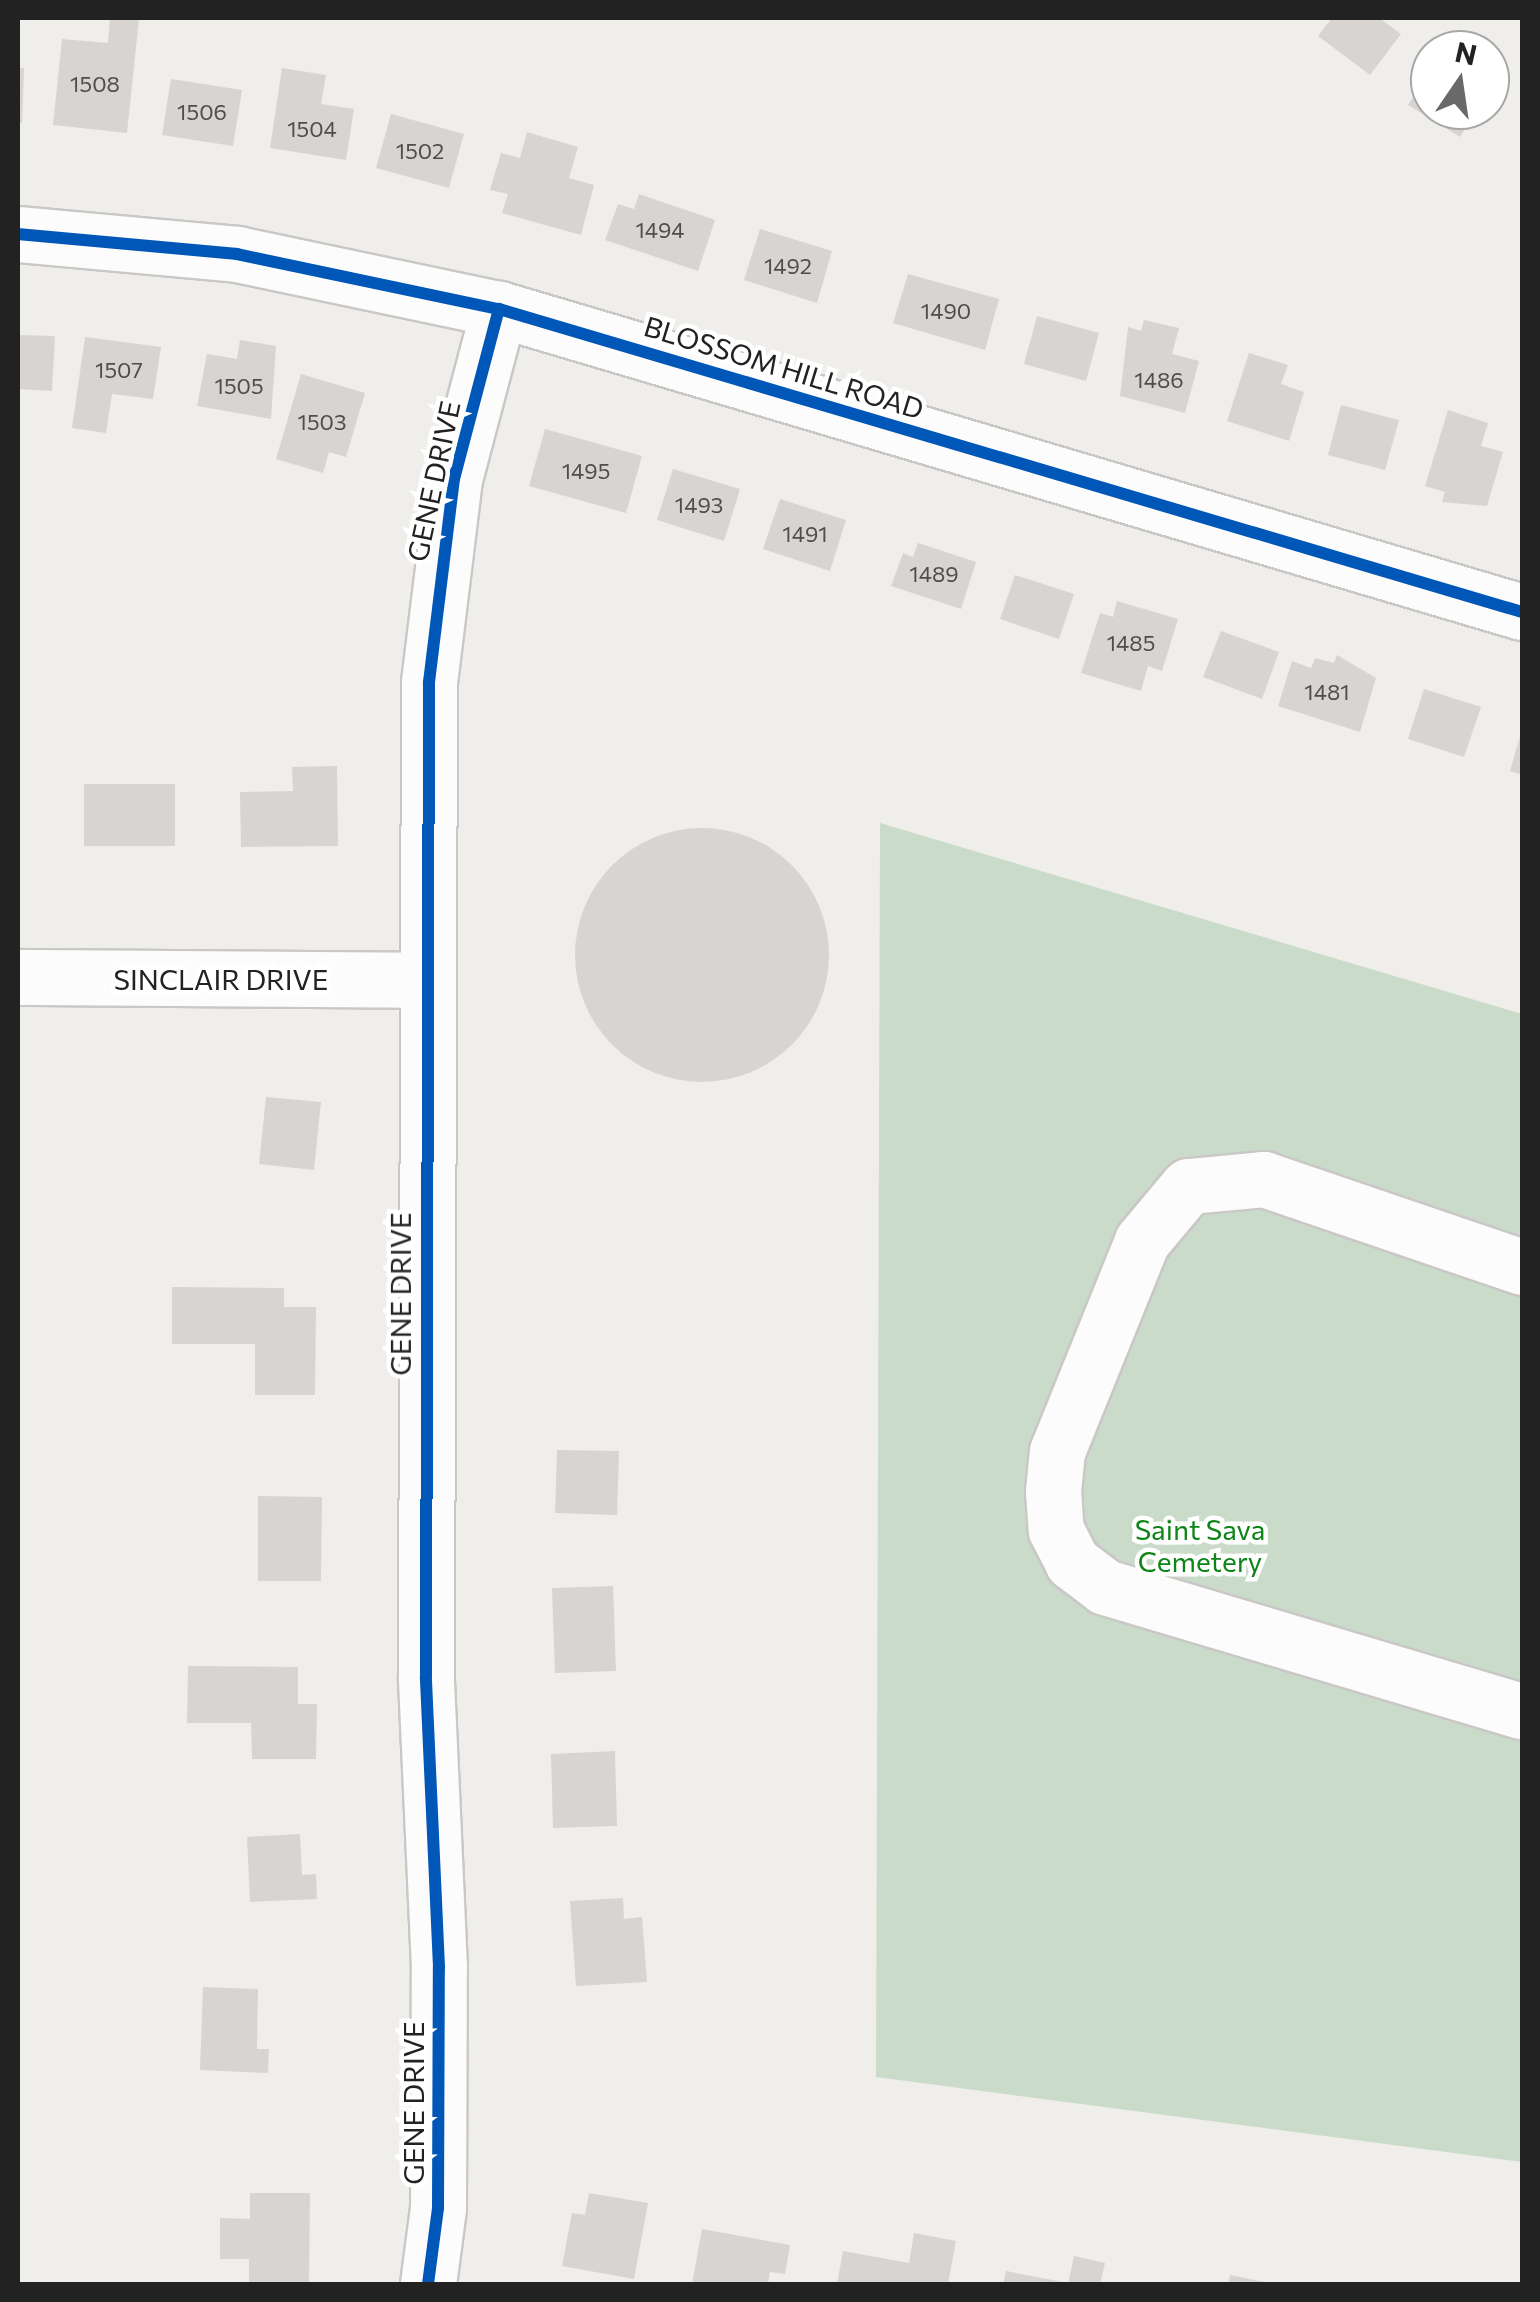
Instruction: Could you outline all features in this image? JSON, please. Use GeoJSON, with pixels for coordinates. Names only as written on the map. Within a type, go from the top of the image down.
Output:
{"type":"FeatureCollection","features":[{"type":"Feature","properties":{"kind":"street","name":"BLOSSOM HILL ROAD"},"geometry":{"type":"LineString","coordinates":[[18,234],[236,254],[499,309],[1522,612]]}},
{"type":"Feature","properties":{"kind":"street","name":"GENE DRIVE"},"geometry":{"type":"LineString","coordinates":[[428,2284],[438,2208],[439,1968],[426,1676],[425,980],[437,585],[499,309]]}},
{"type":"Feature","properties":{"kind":"street","name":"SINCLAIR DRIVE"},"geometry":{"type":"LineString","coordinates":[[18,977],[425,980]]}},
{"type":"Feature","properties":{"kind":"street"},"geometry":{"type":"LineString","coordinates":[[1522,1267],[1264,1178],[1188,1186],[1142,1240],[1057,1451],[1053,1491],[1056,1530],[1072,1562],[1105,1586],[1522,1711]]}},
{"type":"Feature","properties":{"kind":"green space","name":"Saint Sava Cemetery"},"geometry":{"type":"Polygon","coordinates":[[[880,823],[1522,1014],[1522,2162],[876,2077],[880,823]]]}},
{"type":"Feature","properties":{"kind":"building"},"geometry":{"type":"Polygon","coordinates":[[[110,18],[139,19],[127,133],[53,125],[62,39],[108,43],[110,18]]]}},
{"type":"Feature","properties":{"kind":"building"},"geometry":{"type":"Polygon","coordinates":[[[1332,18],[1379,18],[1401,34],[1370,75],[1318,36],[1332,18]]]}},
{"type":"Feature","properties":{"kind":"building"},"geometry":{"type":"Polygon","coordinates":[[[18,68],[24,68],[22,123],[18,123],[18,68]]]}},
{"type":"Feature","properties":{"kind":"building"},"geometry":{"type":"Polygon","coordinates":[[[282,68],[326,75],[321,104],[354,109],[346,160],[270,148],[282,68]]]}},
{"type":"Feature","properties":{"kind":"building"},"geometry":{"type":"Polygon","coordinates":[[[171,79],[242,90],[233,146],[162,135],[171,79]]]}},
{"type":"Feature","properties":{"kind":"building"},"geometry":{"type":"Polygon","coordinates":[[[391,114],[464,134],[449,188],[376,168],[391,114]]]}},
{"type":"Feature","properties":{"kind":"building"},"geometry":{"type":"Polygon","coordinates":[[[527,132],[578,147],[569,178],[594,185],[581,235],[502,213],[508,194],[490,190],[501,153],[520,158],[527,132]]]}},
{"type":"Feature","properties":{"kind":"building"},"geometry":{"type":"Polygon","coordinates":[[[639,194],[715,220],[698,271],[605,240],[618,204],[634,209],[639,194]]]}},
{"type":"Feature","properties":{"kind":"building"},"geometry":{"type":"Polygon","coordinates":[[[760,229],[832,251],[817,303],[744,280],[760,229]]]}},
{"type":"Feature","properties":{"kind":"building"},"geometry":{"type":"Polygon","coordinates":[[[908,274],[999,299],[985,350],[893,323],[908,274]]]}},
{"type":"Feature","properties":{"kind":"building"},"geometry":{"type":"Polygon","coordinates":[[[1037,316],[1099,333],[1086,381],[1024,364],[1037,316]]]}},
{"type":"Feature","properties":{"kind":"building"},"geometry":{"type":"Polygon","coordinates":[[[1144,320],[1179,328],[1172,354],[1199,361],[1185,413],[1120,396],[1128,327],[1141,331],[1144,320]]]}},
{"type":"Feature","properties":{"kind":"building"},"geometry":{"type":"Polygon","coordinates":[[[18,335],[55,336],[52,391],[18,389],[18,335]]]}},
{"type":"Feature","properties":{"kind":"building"},"geometry":{"type":"Polygon","coordinates":[[[85,337],[161,347],[153,399],[112,394],[106,433],[72,428],[85,337]]]}},
{"type":"Feature","properties":{"kind":"building"},"geometry":{"type":"Polygon","coordinates":[[[240,340],[276,346],[271,419],[197,406],[207,354],[237,359],[240,340]]]}},
{"type":"Feature","properties":{"kind":"building"},"geometry":{"type":"Polygon","coordinates":[[[1249,353],[1288,365],[1281,384],[1304,392],[1289,441],[1227,421],[1249,353]]]}},
{"type":"Feature","properties":{"kind":"building"},"geometry":{"type":"Polygon","coordinates":[[[301,374],[365,393],[346,457],[329,452],[323,473],[276,459],[301,374]]]}},
{"type":"Feature","properties":{"kind":"building"},"geometry":{"type":"Polygon","coordinates":[[[1341,405],[1399,420],[1385,470],[1328,455],[1341,405]]]}},
{"type":"Feature","properties":{"kind":"building"},"geometry":{"type":"Polygon","coordinates":[[[1448,410],[1488,423],[1481,446],[1503,452],[1487,506],[1442,502],[1445,492],[1425,486],[1448,410]]]}},
{"type":"Feature","properties":{"kind":"building"},"geometry":{"type":"Polygon","coordinates":[[[545,429],[642,456],[626,513],[529,486],[545,429]]]}},
{"type":"Feature","properties":{"kind":"building"},"geometry":{"type":"Polygon","coordinates":[[[673,469],[740,489],[724,541],[657,520],[673,469]]]}},
{"type":"Feature","properties":{"kind":"building"},"geometry":{"type":"Polygon","coordinates":[[[780,499],[846,520],[830,571],[763,549],[780,499]]]}},
{"type":"Feature","properties":{"kind":"building"},"geometry":{"type":"Polygon","coordinates":[[[918,543],[976,562],[961,609],[891,586],[903,553],[913,557],[918,543]]]}},
{"type":"Feature","properties":{"kind":"building"},"geometry":{"type":"Polygon","coordinates":[[[1015,575],[1074,594],[1059,639],[1000,619],[1015,575]]]}},
{"type":"Feature","properties":{"kind":"building"},"geometry":{"type":"Polygon","coordinates":[[[1117,601],[1178,619],[1162,671],[1148,666],[1141,691],[1081,673],[1100,613],[1113,617],[1117,601]]]}},
{"type":"Feature","properties":{"kind":"building"},"geometry":{"type":"Polygon","coordinates":[[[1221,631],[1279,652],[1262,699],[1203,677],[1221,631]]]}},
{"type":"Feature","properties":{"kind":"building"},"geometry":{"type":"Polygon","coordinates":[[[1337,655],[1376,678],[1360,732],[1278,706],[1292,661],[1311,668],[1315,658],[1334,663],[1337,655]]]}},
{"type":"Feature","properties":{"kind":"building"},"geometry":{"type":"Polygon","coordinates":[[[1424,689],[1481,707],[1464,757],[1408,739],[1424,689]]]}},
{"type":"Feature","properties":{"kind":"building"},"geometry":{"type":"Polygon","coordinates":[[[1522,733],[1522,775],[1510,771],[1522,733]]]}},
{"type":"Feature","properties":{"kind":"building"},"geometry":{"type":"Polygon","coordinates":[[[337,766],[338,846],[241,847],[240,792],[293,791],[292,767],[337,766]]]}},
{"type":"Feature","properties":{"kind":"building"},"geometry":{"type":"Polygon","coordinates":[[[84,784],[175,784],[175,846],[84,846],[84,784]]]}},
{"type":"Feature","properties":{"kind":"building"},"geometry":{"type":"Polygon","coordinates":[[[702,828],[751,837],[792,865],[820,906],[829,955],[820,1004],[792,1045],[751,1073],[702,1082],[653,1073],[612,1045],[584,1004],[575,955],[584,906],[612,865],[653,837],[702,828]]]}},
{"type":"Feature","properties":{"kind":"building"},"geometry":{"type":"Polygon","coordinates":[[[266,1097],[321,1102],[314,1170],[259,1164],[266,1097]]]}},
{"type":"Feature","properties":{"kind":"building"},"geometry":{"type":"Polygon","coordinates":[[[172,1287],[284,1288],[284,1307],[316,1307],[315,1395],[255,1395],[255,1344],[172,1344],[172,1287]]]}},
{"type":"Feature","properties":{"kind":"building"},"geometry":{"type":"Polygon","coordinates":[[[557,1450],[619,1451],[617,1515],[555,1513],[557,1450]]]}},
{"type":"Feature","properties":{"kind":"building"},"geometry":{"type":"Polygon","coordinates":[[[258,1496],[322,1497],[321,1581],[258,1581],[258,1496]]]}},
{"type":"Feature","properties":{"kind":"building"},"geometry":{"type":"Polygon","coordinates":[[[613,1586],[616,1671],[555,1673],[552,1588],[613,1586]]]}},
{"type":"Feature","properties":{"kind":"building"},"geometry":{"type":"Polygon","coordinates":[[[188,1666],[298,1667],[298,1704],[317,1704],[316,1759],[252,1759],[251,1723],[187,1723],[188,1666]]]}},
{"type":"Feature","properties":{"kind":"building"},"geometry":{"type":"Polygon","coordinates":[[[615,1751],[617,1826],[553,1828],[551,1754],[615,1751]]]}},
{"type":"Feature","properties":{"kind":"building"},"geometry":{"type":"Polygon","coordinates":[[[300,1834],[302,1875],[316,1874],[317,1899],[250,1902],[247,1837],[300,1834]]]}},
{"type":"Feature","properties":{"kind":"building"},"geometry":{"type":"Polygon","coordinates":[[[623,1898],[624,1919],[642,1917],[647,1982],[576,1986],[570,1901],[623,1898]]]}},
{"type":"Feature","properties":{"kind":"building"},"geometry":{"type":"Polygon","coordinates":[[[203,1987],[258,1989],[257,2049],[269,2049],[268,2073],[200,2070],[203,1987]]]}},
{"type":"Feature","properties":{"kind":"building"},"geometry":{"type":"Polygon","coordinates":[[[250,2193],[310,2193],[309,2284],[249,2284],[249,2259],[220,2259],[220,2218],[250,2219],[250,2193]]]}},
{"type":"Feature","properties":{"kind":"building"},"geometry":{"type":"Polygon","coordinates":[[[589,2193],[648,2203],[634,2279],[562,2266],[572,2213],[585,2215],[589,2193]]]}},
{"type":"Feature","properties":{"kind":"building"},"geometry":{"type":"Polygon","coordinates":[[[702,2229],[790,2245],[785,2274],[770,2272],[768,2284],[692,2284],[702,2229]]]}},
{"type":"Feature","properties":{"kind":"building"},"geometry":{"type":"Polygon","coordinates":[[[914,2233],[956,2241],[948,2284],[837,2284],[843,2251],[909,2263],[914,2233]]]}},
{"type":"Feature","properties":{"kind":"building"},"geometry":{"type":"Polygon","coordinates":[[[1074,2256],[1105,2263],[1100,2284],[1068,2284],[1074,2256]]]}},
{"type":"Feature","properties":{"kind":"building"},"geometry":{"type":"Polygon","coordinates":[[[1006,2271],[1068,2283],[1003,2284],[1006,2271]]]}},
{"type":"Feature","properties":{"kind":"building"},"geometry":{"type":"Polygon","coordinates":[[[1230,2275],[1270,2283],[1270,2284],[1228,2284],[1230,2275]]]}},
{"type":"Feature","properties":{"kind":"cycle path"},"geometry":{"type":"LineString","coordinates":[[18,234],[237,254],[499,309],[1522,612]]}},
{"type":"Feature","properties":{"kind":"cycle path"},"geometry":{"type":"LineString","coordinates":[[428,2284],[438,2208],[439,1967],[426,1676],[429,682],[454,479],[499,309]]}}]}
